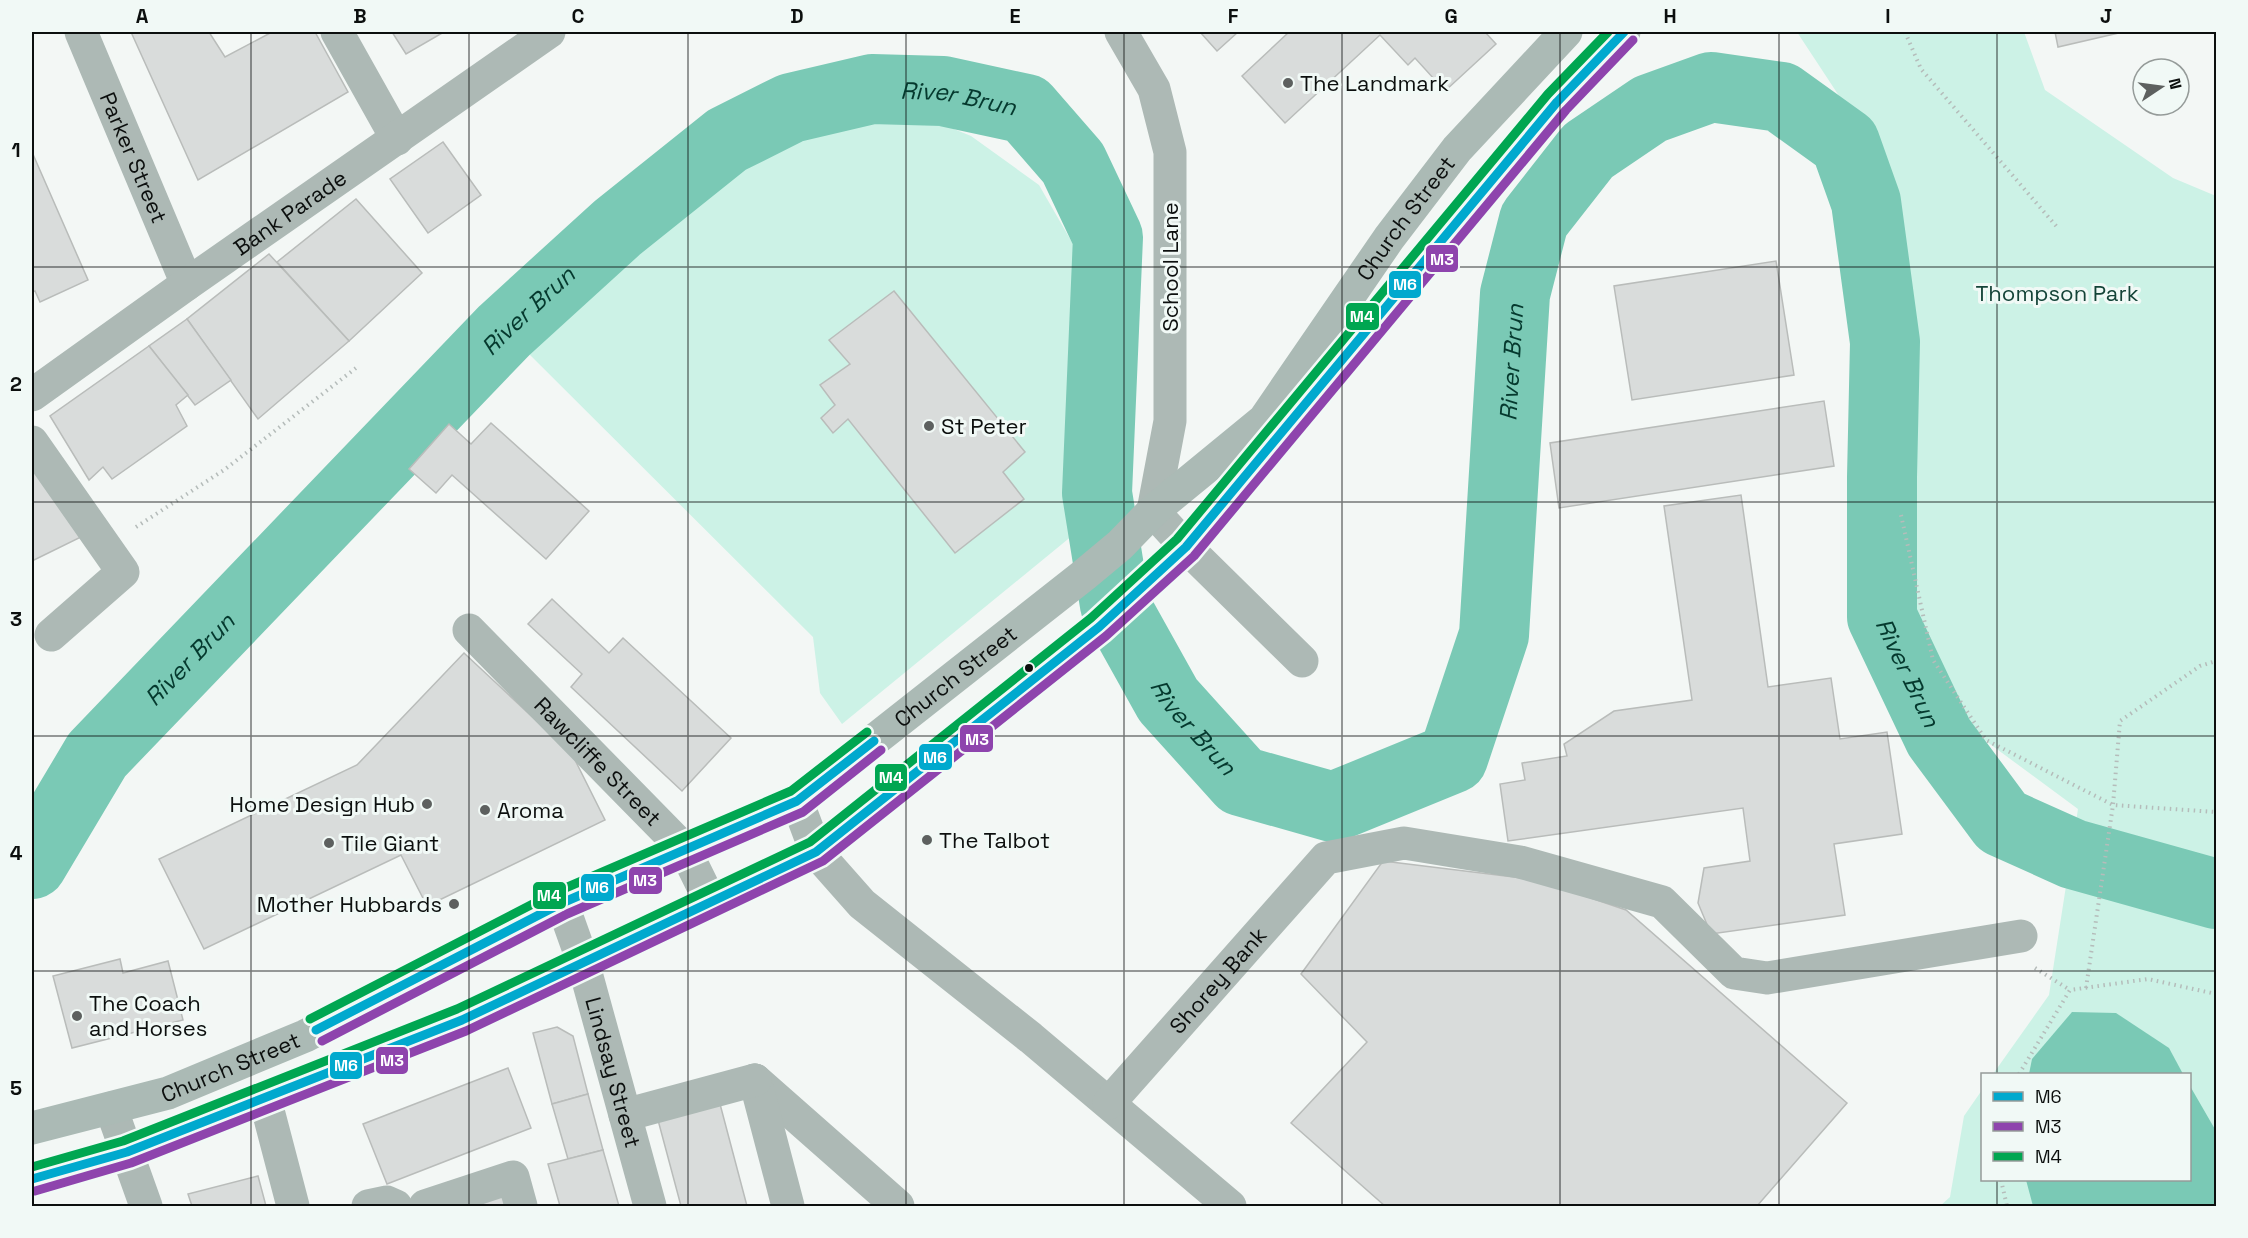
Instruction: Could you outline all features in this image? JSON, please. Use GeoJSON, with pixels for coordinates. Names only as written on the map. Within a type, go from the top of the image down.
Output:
{"type":"FeatureCollection","features":[{"type":"Feature","properties":{"kind":"main road","name":"Church Street"},"geometry":{"type":"LineString","coordinates":[[32,1128],[168,1093],[305,1036],[562,903],[797,801],[1084,575],[1120,545],[1153,511],[1264,420],[1389,238],[1457,149],[1566,32]]}},
{"type":"Feature","properties":{"kind":"main road","name":"Church Street"},"geometry":{"type":"LineString","coordinates":[[32,1179],[127,1152],[265,1100],[462,1020],[816,852],[1099,627],[1186,547],[1549,111],[1624,32]]}},
{"type":"Feature","properties":{"kind":"street","name":"Parker Street"},"geometry":{"type":"LineString","coordinates":[[81,32],[187,284]]}},
{"type":"Feature","properties":{"kind":"street"},"geometry":{"type":"LineString","coordinates":[[337,32],[397,138]]}},
{"type":"Feature","properties":{"kind":"street","name":"Bank Parade"},"geometry":{"type":"LineString","coordinates":[[32,395],[549,32]]}},
{"type":"Feature","properties":{"kind":"street","name":"School Lane"},"geometry":{"type":"LineString","coordinates":[[1121,32],[1154,89],[1170,152],[1170,421],[1153,511]]}},
{"type":"Feature","properties":{"kind":"street"},"geometry":{"type":"LineString","coordinates":[[32,442],[123,572],[51,635]]}},
{"type":"Feature","properties":{"kind":"street"},"geometry":{"type":"LineString","coordinates":[[1153,511],[1186,547],[1302,660]]}},
{"type":"Feature","properties":{"kind":"street","name":"Rawcliffe Street"},"geometry":{"type":"LineString","coordinates":[[469,630],[685,850],[711,903]]}},
{"type":"Feature","properties":{"kind":"street"},"geometry":{"type":"LineString","coordinates":[[797,801],[816,852],[862,904],[1031,1038],[1230,1206]]}},
{"type":"Feature","properties":{"kind":"street","name":"Shorey Bank"},"geometry":{"type":"LineString","coordinates":[[1109,1103],[1326,858],[1404,843],[1520,862],[1662,902],[1734,973],[1767,978],[2021,936]]}},
{"type":"Feature","properties":{"kind":"street","name":"Lindsay Street"},"geometry":{"type":"LineString","coordinates":[[562,903],[583,962],[650,1206]]}},
{"type":"Feature","properties":{"kind":"street"},"geometry":{"type":"LineString","coordinates":[[625,1116],[755,1080]]}},
{"type":"Feature","properties":{"kind":"street"},"geometry":{"type":"LineString","coordinates":[[755,1080],[788,1206]]}},
{"type":"Feature","properties":{"kind":"street"},"geometry":{"type":"LineString","coordinates":[[755,1080],[898,1206]]}},
{"type":"Feature","properties":{"kind":"street"},"geometry":{"type":"LineString","coordinates":[[265,1100],[293,1206]]}},
{"type":"Feature","properties":{"kind":"street"},"geometry":{"type":"LineString","coordinates":[[111,1108],[146,1206]]}},
{"type":"Feature","properties":{"kind":"street"},"geometry":{"type":"LineString","coordinates":[[425,1206],[513,1177],[520,1206]]}},
{"type":"Feature","properties":{"kind":"street"},"geometry":{"type":"LineString","coordinates":[[368,1206],[387,1202],[396,1206]]}},
{"type":"Feature","properties":{"kind":"path"},"geometry":{"type":"LineString","coordinates":[[1905,32],[1921,69],[2057,227]]}},
{"type":"Feature","properties":{"kind":"path"},"geometry":{"type":"LineString","coordinates":[[105,546],[225,470],[356,368]]}},
{"type":"Feature","properties":{"kind":"path"},"geometry":{"type":"LineString","coordinates":[[1901,515],[1933,660],[1986,740],[2113,806],[2217,812]]}},
{"type":"Feature","properties":{"kind":"path"},"geometry":{"type":"LineString","coordinates":[[2086,986],[2113,806],[2120,721],[2200,666],[2217,662]]}},
{"type":"Feature","properties":{"kind":"path"},"geometry":{"type":"LineString","coordinates":[[2020,1073],[2070,990],[2086,986],[2148,980],[2217,994]]}},
{"type":"Feature","properties":{"kind":"path"},"geometry":{"type":"LineString","coordinates":[[2001,1181],[2007,1206]]}},
{"type":"Feature","properties":{"kind":"green space","name":"Thompson Park"},"geometry":{"type":"Polygon","coordinates":[[[1797,32],[2024,32],[2045,90],[2173,178],[2216,196],[2216,1206],[1940,1206],[1950,1197],[1964,1116],[1981,1091],[1981,1181],[2191,1181],[2191,1073],[1994,1073],[2049,995],[2078,809],[1952,716],[1902,573],[1897,290],[1870,143],[1797,32]]]}},
{"type":"Feature","properties":{"kind":"green space"},"geometry":{"type":"Polygon","coordinates":[[[905,109],[971,136],[1039,185],[1073,244],[1079,464],[1084,526],[842,724],[820,693],[813,637],[522,347],[661,219],[742,153],[803,125],[905,109]]]}},
{"type":"Feature","properties":{"kind":"shaded area"},"geometry":{"type":"Polygon","coordinates":[[[2072,1012],[2116,1013],[2169,1048],[2182,1073],[2029,1073],[2032,1059],[2072,1012]]]}},
{"type":"Feature","properties":{"kind":"shaded area"},"geometry":{"type":"Polygon","coordinates":[[[2191,1088],[2216,1131],[2216,1206],[2033,1206],[2026,1181],[2191,1181],[2191,1088]]]}},
{"type":"Feature","properties":{"kind":"building"},"geometry":{"type":"Polygon","coordinates":[[[131,32],[209,32],[225,57],[272,32],[315,32],[348,92],[198,180],[131,32]]]}},
{"type":"Feature","properties":{"kind":"building"},"geometry":{"type":"Polygon","coordinates":[[[392,32],[444,32],[406,54],[392,32]]]}},
{"type":"Feature","properties":{"kind":"building"},"geometry":{"type":"Polygon","coordinates":[[[1200,32],[1238,32],[1217,51],[1200,32]]]}},
{"type":"Feature","properties":{"kind":"building","name":"The Landmark"},"geometry":{"type":"Polygon","coordinates":[[[1289,32],[1485,32],[1496,44],[1445,91],[1415,58],[1408,65],[1380,35],[1285,123],[1242,76],[1289,32]]]}},
{"type":"Feature","properties":{"kind":"building"},"geometry":{"type":"Polygon","coordinates":[[[2055,32],[2123,32],[2058,47],[2055,32]]]}},
{"type":"Feature","properties":{"kind":"building"},"geometry":{"type":"Polygon","coordinates":[[[443,142],[481,195],[428,233],[390,179],[443,142]]]}},
{"type":"Feature","properties":{"kind":"building"},"geometry":{"type":"Polygon","coordinates":[[[32,152],[88,280],[40,302],[35,291],[32,292],[32,152]]]}},
{"type":"Feature","properties":{"kind":"building"},"geometry":{"type":"Polygon","coordinates":[[[356,199],[422,273],[349,341],[277,262],[356,199]]]}},
{"type":"Feature","properties":{"kind":"building"},"geometry":{"type":"Polygon","coordinates":[[[269,254],[349,341],[258,419],[187,319],[269,254]]]}},
{"type":"Feature","properties":{"kind":"building"},"geometry":{"type":"Polygon","coordinates":[[[1776,261],[1794,375],[1632,400],[1614,286],[1776,261]]]}},
{"type":"Feature","properties":{"kind":"building","name":"St Peter"},"geometry":{"type":"Polygon","coordinates":[[[894,291],[1025,452],[1003,472],[1024,499],[955,553],[848,419],[833,433],[821,418],[835,405],[820,385],[850,364],[829,340],[894,291]]]}},
{"type":"Feature","properties":{"kind":"building"},"geometry":{"type":"Polygon","coordinates":[[[187,319],[231,380],[195,405],[149,346],[187,319]]]}},
{"type":"Feature","properties":{"kind":"building"},"geometry":{"type":"Polygon","coordinates":[[[149,346],[188,395],[176,405],[187,426],[112,479],[103,467],[89,480],[50,416],[149,346]]]}},
{"type":"Feature","properties":{"kind":"building"},"geometry":{"type":"Polygon","coordinates":[[[1824,401],[1834,466],[1559,508],[1550,443],[1824,401]]]}},
{"type":"Feature","properties":{"kind":"building"},"geometry":{"type":"Polygon","coordinates":[[[491,423],[589,511],[546,559],[452,475],[436,493],[409,469],[449,424],[471,444],[491,423]]]}},
{"type":"Feature","properties":{"kind":"building"},"geometry":{"type":"Polygon","coordinates":[[[32,460],[83,536],[32,561],[32,460]]]}},
{"type":"Feature","properties":{"kind":"building"},"geometry":{"type":"Polygon","coordinates":[[[1741,495],[1768,687],[1831,678],[1840,739],[1887,732],[1902,834],[1834,844],[1845,915],[1711,934],[1698,903],[1704,868],[1750,861],[1743,808],[1508,841],[1500,784],[1525,780],[1522,763],[1567,756],[1564,744],[1614,711],[1692,700],[1664,506],[1741,495]]]}},
{"type":"Feature","properties":{"kind":"building"},"geometry":{"type":"Polygon","coordinates":[[[552,599],[609,653],[623,638],[731,738],[682,791],[571,687],[582,674],[528,624],[552,599]]]}},
{"type":"Feature","properties":{"kind":"building"},"geometry":{"type":"Polygon","coordinates":[[[464,653],[572,754],[605,820],[427,906],[401,855],[204,949],[159,859],[357,765],[464,653]]]}},
{"type":"Feature","properties":{"kind":"building"},"geometry":{"type":"Polygon","coordinates":[[[1383,861],[1538,880],[1626,910],[1847,1103],[1757,1206],[1385,1206],[1291,1123],[1367,1042],[1301,974],[1383,861]]]}},
{"type":"Feature","properties":{"kind":"building"},"geometry":{"type":"Polygon","coordinates":[[[120,959],[123,973],[168,961],[183,1020],[72,1048],[53,976],[120,959]]]}},
{"type":"Feature","properties":{"kind":"building"},"geometry":{"type":"Polygon","coordinates":[[[557,1027],[573,1036],[588,1094],[552,1104],[533,1033],[557,1027]]]}},
{"type":"Feature","properties":{"kind":"building"},"geometry":{"type":"Polygon","coordinates":[[[508,1068],[531,1128],[387,1184],[363,1124],[508,1068]]]}},
{"type":"Feature","properties":{"kind":"building"},"geometry":{"type":"Polygon","coordinates":[[[588,1094],[603,1150],[568,1159],[552,1104],[588,1094]]]}},
{"type":"Feature","properties":{"kind":"building"},"geometry":{"type":"Polygon","coordinates":[[[720,1104],[747,1206],[681,1206],[658,1120],[720,1104]]]}},
{"type":"Feature","properties":{"kind":"building"},"geometry":{"type":"Polygon","coordinates":[[[603,1150],[619,1206],[560,1206],[548,1164],[603,1150]]]}},
{"type":"Feature","properties":{"kind":"building"},"geometry":{"type":"Polygon","coordinates":[[[258,1176],[266,1206],[192,1206],[188,1194],[258,1176]]]}},
{"type":"Feature","properties":{"kind":"building"},"geometry":{"type":"Polygon","coordinates":[[[510,1194],[513,1206],[466,1206],[510,1194]]]}},
{"type":"Feature","properties":{"kind":"waterway","name":"River Brun"},"geometry":{"type":"LineString","coordinates":[[32,864],[97,755],[504,331],[617,228],[727,140],[791,108],[872,89],[943,91],[1026,109],[1073,163],[1108,237],[1097,493],[1115,605],[1168,700],[1241,781],[1333,807],[1453,758],[1494,635],[1515,294],[1534,220],[1588,151],[1650,109],[1711,87],[1781,97],[1845,143],[1866,202],[1885,342],[1882,617],[1939,737],[2002,822],[2073,854],[2216,894]]}},
{"type":"Feature","properties":{"kind":"transit line","name":"M4"},"geometry":{"type":"LineString","coordinates":[[32,1167],[123,1141],[457,1009],[810,842],[1091,618],[1177,539],[1548,94],[1608,32]]}},
{"type":"Feature","properties":{"kind":"transit line","name":"M6"},"geometry":{"type":"LineString","coordinates":[[32,1179],[127,1152],[462,1020],[816,852],[1099,627],[1186,547],[1557,102],[1624,32]]}},
{"type":"Feature","properties":{"kind":"transit line","name":"M3"},"geometry":{"type":"LineString","coordinates":[[35,1191],[131,1163],[466,1031],[823,861],[1106,636],[1194,556],[1566,110],[1633,40]]}},
{"type":"Feature","properties":{"kind":"transit line","name":"M4"},"geometry":{"type":"LineString","coordinates":[[310,1019],[556,892],[791,791],[867,732]]}},
{"type":"Feature","properties":{"kind":"transit line","name":"M6"},"geometry":{"type":"LineString","coordinates":[[316,1030],[562,903],[797,801],[874,741]]}},
{"type":"Feature","properties":{"kind":"transit line","name":"M3"},"geometry":{"type":"LineString","coordinates":[[322,1041],[567,914],[803,812],[881,750]]}},
{"type":"Feature","properties":{"kind":"place","name":"The Landmark"},"geometry":{"type":"Point","coordinates":[1288,83]}},
{"type":"Feature","properties":{"kind":"place","name":"St Peter"},"geometry":{"type":"Point","coordinates":[929,426]}},
{"type":"Feature","properties":{"kind":"place","name":"Home Design Hub"},"geometry":{"type":"Point","coordinates":[427,804]}},
{"type":"Feature","properties":{"kind":"place","name":"Aroma"},"geometry":{"type":"Point","coordinates":[485,810]}},
{"type":"Feature","properties":{"kind":"place","name":"The Talbot"},"geometry":{"type":"Point","coordinates":[927,840]}},
{"type":"Feature","properties":{"kind":"place","name":"Tile Giant"},"geometry":{"type":"Point","coordinates":[329,843]}},
{"type":"Feature","properties":{"kind":"place","name":"Mother Hubbards"},"geometry":{"type":"Point","coordinates":[454,904]}},
{"type":"Feature","properties":{"kind":"place","name":"The Coach and Horses"},"geometry":{"type":"Point","coordinates":[77,1016]}}]}
